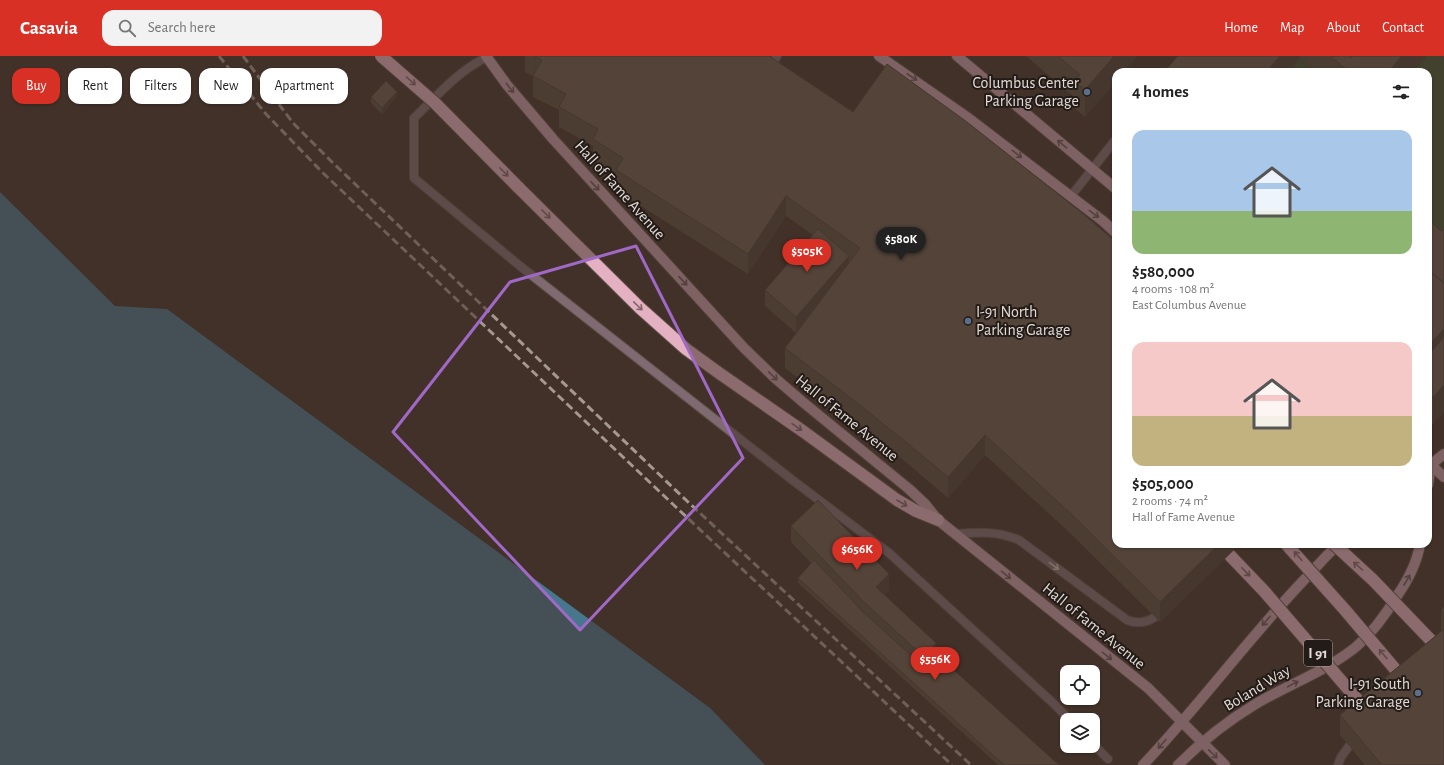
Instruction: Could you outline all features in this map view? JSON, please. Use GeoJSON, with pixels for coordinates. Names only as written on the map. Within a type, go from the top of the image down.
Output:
{"type":"FeatureCollection","features":[{"type":"Feature","properties":{"kind":"highway"},"geometry":{"type":"LineString","coordinates":[[381,56],[435,103],[640,308],[686,349],[897,500],[916,511],[938,520]]}},
{"type":"Feature","properties":{"kind":"highway","name":"I 91"},"geometry":{"type":"LineString","coordinates":[[1223,548],[1264,591],[1375,720]]}},
{"type":"Feature","properties":{"kind":"highway"},"geometry":{"type":"LineString","coordinates":[[1290,548],[1345,610],[1414,692]]}},
{"type":"Feature","properties":{"kind":"highway"},"geometry":{"type":"LineString","coordinates":[[1338,548],[1373,580],[1444,654]]}},
{"type":"Feature","properties":{"kind":"main road","name":"Hall of Fame Avenue"},"geometry":{"type":"LineString","coordinates":[[486,56],[507,85],[553,139],[744,348],[794,395],[909,489],[925,504],[938,520],[1148,688],[1225,765]]}},
{"type":"Feature","properties":{"kind":"main road"},"geometry":{"type":"LineString","coordinates":[[879,56],[968,116],[1112,230]]}},
{"type":"Feature","properties":{"kind":"main road"},"geometry":{"type":"LineString","coordinates":[[957,56],[1112,186]]}},
{"type":"Feature","properties":{"kind":"main road"},"geometry":{"type":"LineString","coordinates":[[1432,463],[1444,454]]}},
{"type":"Feature","properties":{"kind":"main road"},"geometry":{"type":"LineString","coordinates":[[1432,468],[1444,478]]}},
{"type":"Feature","properties":{"kind":"main road","name":"Boland Way"},"geometry":{"type":"LineString","coordinates":[[1143,765],[1182,723],[1276,609],[1332,548]]}},
{"type":"Feature","properties":{"kind":"main road","name":"Boland Way"},"geometry":{"type":"LineString","coordinates":[[1178,765],[1202,743],[1245,711],[1340,658],[1356,646],[1375,628],[1402,590],[1417,561],[1419,548]]}},
{"type":"Feature","properties":{"kind":"street"},"geometry":{"type":"LineString","coordinates":[[486,56],[462,72],[414,118],[414,178],[520,266],[791,479],[889,553],[1063,713]]}},
{"type":"Feature","properties":{"kind":"street"},"geometry":{"type":"LineString","coordinates":[[766,75],[777,56]]}},
{"type":"Feature","properties":{"kind":"street"},"geometry":{"type":"LineString","coordinates":[[1071,196],[1112,144]]}},
{"type":"Feature","properties":{"kind":"street"},"geometry":{"type":"LineString","coordinates":[[955,534],[988,532],[1014,537],[1127,620],[1136,623],[1144,622],[1155,617]]}},
{"type":"Feature","properties":{"kind":"street"},"geometry":{"type":"LineString","coordinates":[[1338,765],[1349,746]]}},
{"type":"Feature","properties":{"kind":"street"},"geometry":{"type":"LineString","coordinates":[[1100,751],[1108,758]]}},
{"type":"Feature","properties":{"kind":"highlighted area"},"geometry":{"type":"Polygon","coordinates":[[[636,246],[743,458],[580,630],[393,432],[510,282],[636,246]]]}},
{"type":"Feature","properties":{"kind":"green space"},"geometry":{"type":"Polygon","coordinates":[[[1427,56],[1440,56],[1444,59],[1444,256],[1432,248],[1432,68],[1416,68],[1427,56]]]}},
{"type":"Feature","properties":{"kind":"green space"},"geometry":{"type":"Polygon","coordinates":[[[1300,58],[1312,68],[1292,68],[1300,58]]]}},
{"type":"Feature","properties":{"kind":"water"},"geometry":{"type":"Polygon","coordinates":[[[0,192],[115,306],[167,309],[710,708],[765,765],[0,765],[0,192]]]}},
{"type":"Feature","properties":{"kind":"building","name":"I-91 North Parking Garage"},"geometry":{"type":"Polygon","coordinates":[[[534,56],[769,56],[853,112],[887,64],[967,122],[1081,212],[1112,239],[1112,548],[1215,548],[1160,602],[1069,512],[985,435],[948,477],[856,402],[785,348],[860,248],[786,196],[748,254],[616,170],[623,158],[593,139],[598,129],[559,107],[566,94],[533,76],[542,60],[534,56]]]}},
{"type":"Feature","properties":{"kind":"building"},"geometry":{"type":"Polygon","coordinates":[[[1058,56],[1114,56],[1085,90],[1074,81],[1080,75],[1058,56]]]}},
{"type":"Feature","properties":{"kind":"building"},"geometry":{"type":"Polygon","coordinates":[[[1178,56],[1280,56],[1271,68],[1168,68],[1178,56]]]}},
{"type":"Feature","properties":{"kind":"building"},"geometry":{"type":"Polygon","coordinates":[[[1330,56],[1349,56],[1351,58],[1353,56],[1402,56],[1392,68],[1345,68],[1330,56]]]}},
{"type":"Feature","properties":{"kind":"building"},"geometry":{"type":"Polygon","coordinates":[[[386,81],[397,92],[382,108],[371,97],[386,81]]]}},
{"type":"Feature","properties":{"kind":"building"},"geometry":{"type":"Polygon","coordinates":[[[1432,223],[1441,231],[1444,229],[1444,283],[1432,273],[1432,223]]]}},
{"type":"Feature","properties":{"kind":"building"},"geometry":{"type":"Polygon","coordinates":[[[818,229],[849,256],[796,317],[765,290],[818,229]]]}},
{"type":"Feature","properties":{"kind":"building"},"geometry":{"type":"Polygon","coordinates":[[[1432,273],[1444,283],[1444,329],[1432,342],[1432,273]]]}},
{"type":"Feature","properties":{"kind":"building"},"geometry":{"type":"Polygon","coordinates":[[[1444,337],[1444,385],[1433,397],[1432,396],[1432,351],[1444,337]]]}},
{"type":"Feature","properties":{"kind":"building"},"geometry":{"type":"Polygon","coordinates":[[[818,500],[889,574],[876,587],[936,643],[924,657],[863,601],[791,526],[818,500]]]}},
{"type":"Feature","properties":{"kind":"building"},"geometry":{"type":"Polygon","coordinates":[[[814,560],[863,612],[924,667],[936,654],[1059,765],[1004,765],[798,578],[814,560]]]}},
{"type":"Feature","properties":{"kind":"building"},"geometry":{"type":"Polygon","coordinates":[[[1444,607],[1444,614],[1441,610],[1444,607]]]}},
{"type":"Feature","properties":{"kind":"building","name":"I-91 South Parking Garage"},"geometry":{"type":"Polygon","coordinates":[[[1444,629],[1444,765],[1382,765],[1340,715],[1444,629]]]}},
{"type":"Feature","properties":{"kind":"railway"},"geometry":{"type":"LineString","coordinates":[[219,56],[266,114],[322,172],[679,510],[952,765]]}},
{"type":"Feature","properties":{"kind":"railway"},"geometry":{"type":"LineString","coordinates":[[243,56],[293,123],[332,162],[687,501],[971,765]]}},
{"type":"Feature","properties":{"kind":"place","name":"Columbus Center Parking Garage"},"geometry":{"type":"Point","coordinates":[1087,92]}},
{"type":"Feature","properties":{"kind":"place","name":"I-91 North Parking Garage"},"geometry":{"type":"Point","coordinates":[968,321]}},
{"type":"Feature","properties":{"kind":"place","name":"I-91 South Parking Garage"},"geometry":{"type":"Point","coordinates":[1418,693]}}]}
